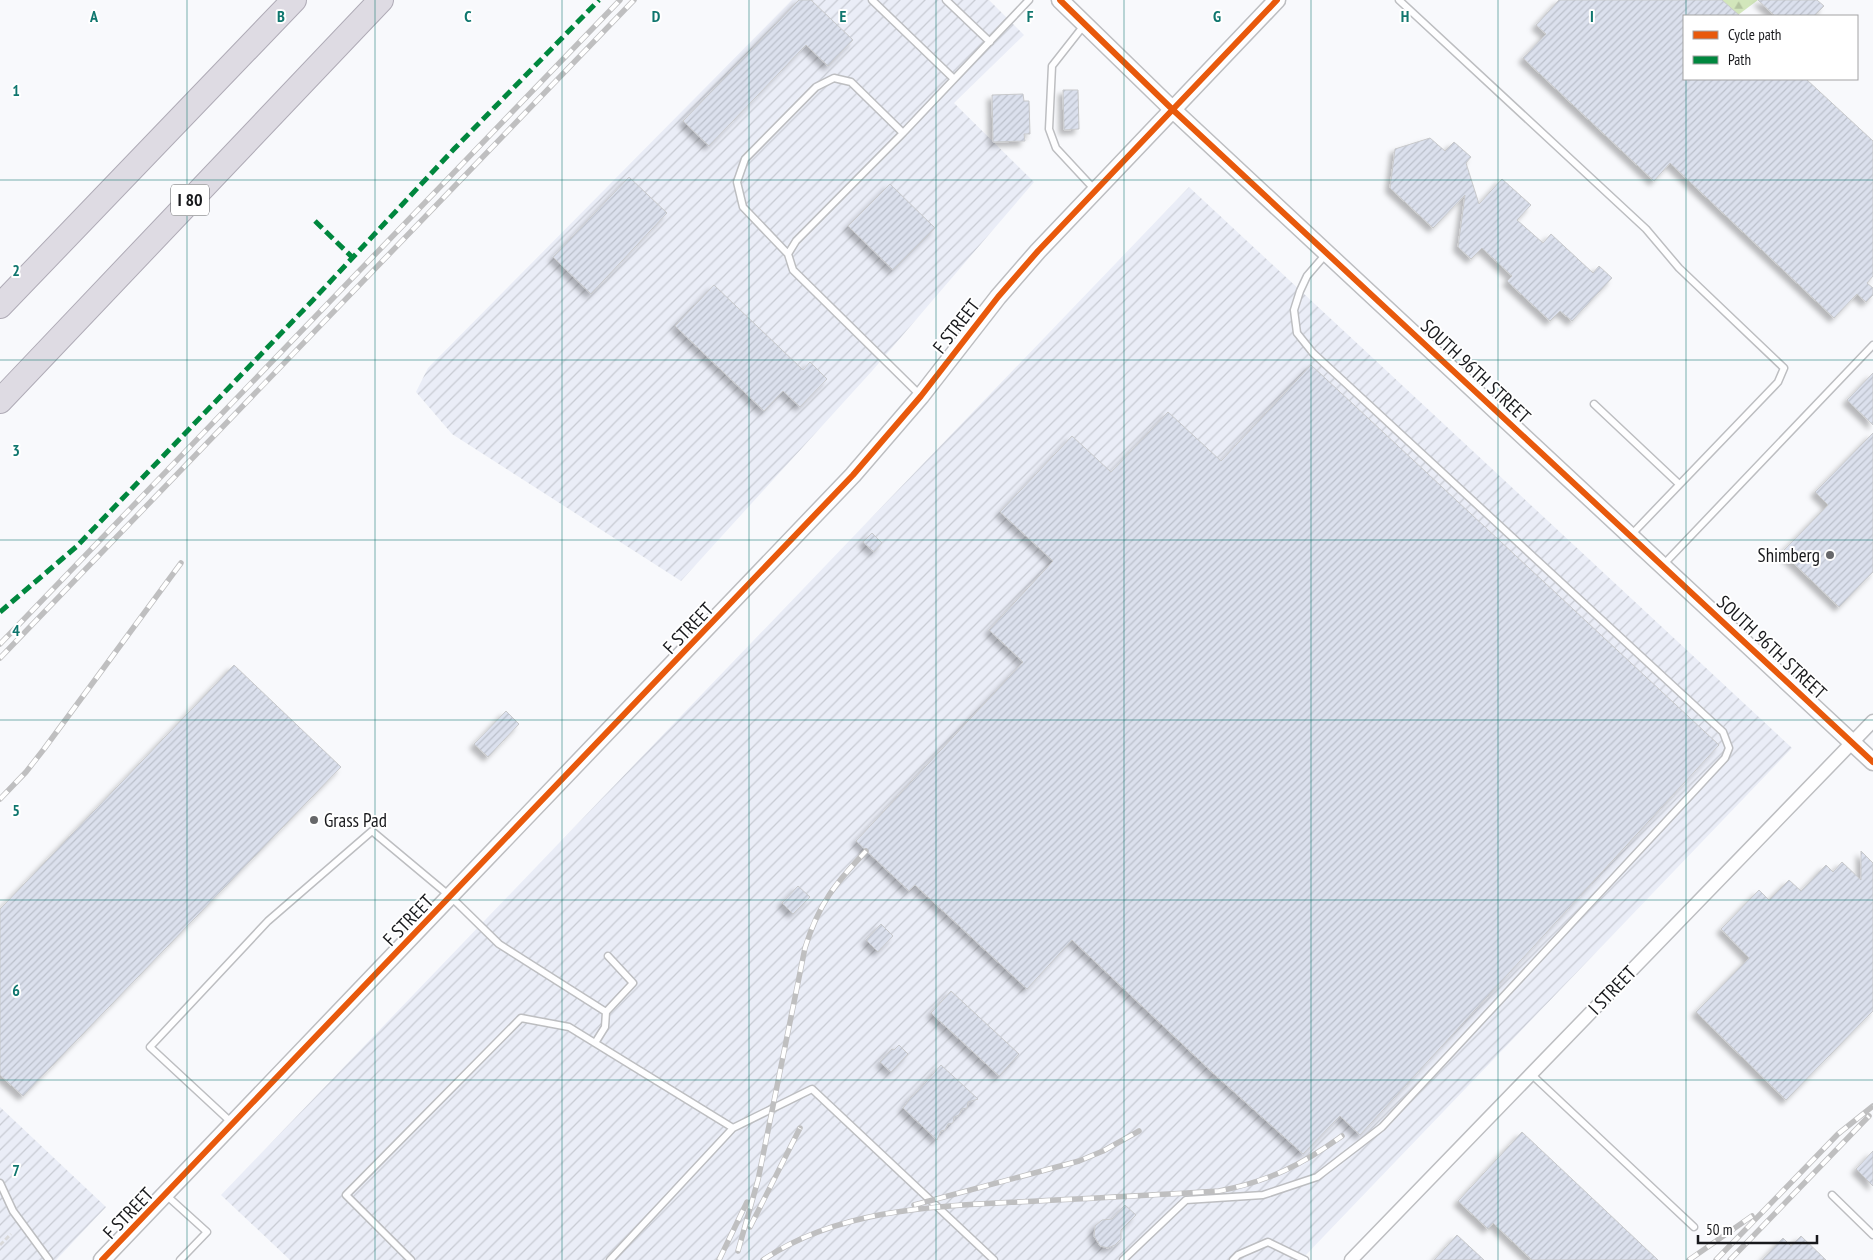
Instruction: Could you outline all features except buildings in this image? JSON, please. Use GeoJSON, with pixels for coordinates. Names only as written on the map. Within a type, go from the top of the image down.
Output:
{"type":"FeatureCollection","features":[{"type":"Feature","properties":{"kind":"highway"},"geometry":{"type":"LineString","coordinates":[[0,306],[294,0]]}},
{"type":"Feature","properties":{"kind":"highway","name":"I 80"},"geometry":{"type":"LineString","coordinates":[[0,401],[381,0]]}},
{"type":"Feature","properties":{"kind":"street","name":"SOUTH 96TH STREET"},"geometry":{"type":"LineString","coordinates":[[1060,0],[1172,109],[1873,762]]}},
{"type":"Feature","properties":{"kind":"street","name":"F STREET"},"geometry":{"type":"LineString","coordinates":[[102,1260],[784,549],[853,475],[921,396],[998,297],[1038,251],[1277,0]]}},
{"type":"Feature","properties":{"kind":"street","name":"I STREET"},"geometry":{"type":"LineString","coordinates":[[1352,1260],[1873,721]]}},
{"type":"Feature","properties":{"kind":"lane"},"geometry":{"type":"LineString","coordinates":[[872,0],[954,79]]}},
{"type":"Feature","properties":{"kind":"lane"},"geometry":{"type":"LineString","coordinates":[[946,0],[990,42]]}},
{"type":"Feature","properties":{"kind":"lane"},"geometry":{"type":"LineString","coordinates":[[788,254],[796,241],[903,133],[1029,0]]}},
{"type":"Feature","properties":{"kind":"lane"},"geometry":{"type":"LineString","coordinates":[[1399,0],[1646,229],[1679,268],[1784,368],[1778,382],[1630,536]]}},
{"type":"Feature","properties":{"kind":"lane"},"geometry":{"type":"LineString","coordinates":[[1085,24],[1052,66],[1049,129],[1056,148],[1095,190]]}},
{"type":"Feature","properties":{"kind":"lane"},"geometry":{"type":"LineString","coordinates":[[903,133],[851,82],[834,78],[816,87],[745,159],[737,182],[743,207],[788,254],[793,270],[921,396]]}},
{"type":"Feature","properties":{"kind":"lane"},"geometry":{"type":"LineString","coordinates":[[1123,1260],[1186,1200],[1263,1195],[1317,1177],[1382,1127],[1725,758],[1729,748],[1723,732],[1313,353],[1296,333],[1294,310],[1300,291],[1307,276],[1326,253]]}},
{"type":"Feature","properties":{"kind":"lane"},"geometry":{"type":"LineString","coordinates":[[1662,566],[1873,345]]}},
{"type":"Feature","properties":{"kind":"lane"},"geometry":{"type":"LineString","coordinates":[[1594,404],[1679,484]]}},
{"type":"Feature","properties":{"kind":"lane"},"geometry":{"type":"LineString","coordinates":[[233,1125],[150,1047],[268,921],[372,831],[451,897],[499,944],[606,1012]]}},
{"type":"Feature","properties":{"kind":"lane"},"geometry":{"type":"LineString","coordinates":[[595,1042],[605,1027],[606,1012],[633,982],[608,956]]}},
{"type":"Feature","properties":{"kind":"lane"},"geometry":{"type":"LineString","coordinates":[[411,1260],[346,1195],[521,1018],[569,1026],[733,1128]]}},
{"type":"Feature","properties":{"kind":"lane"},"geometry":{"type":"LineString","coordinates":[[1531,1074],[1694,1228]]}},
{"type":"Feature","properties":{"kind":"lane"},"geometry":{"type":"LineString","coordinates":[[610,1260],[733,1128],[812,1089],[994,1260]]}},
{"type":"Feature","properties":{"kind":"lane"},"geometry":{"type":"LineString","coordinates":[[0,1183],[13,1211],[49,1260]]}},
{"type":"Feature","properties":{"kind":"lane"},"geometry":{"type":"LineString","coordinates":[[166,1195],[207,1232],[180,1260]]}},
{"type":"Feature","properties":{"kind":"lane"},"geometry":{"type":"LineString","coordinates":[[1832,1195],[1873,1235]]}},
{"type":"Feature","properties":{"kind":"lane"},"geometry":{"type":"LineString","coordinates":[[1233,1260],[1238,1255],[1268,1242],[1305,1260]]}},
{"type":"Feature","properties":{"kind":"path"},"geometry":{"type":"LineString","coordinates":[[0,1245],[11,1234]]}},
{"type":"Feature","properties":{"kind":"shaded area"},"geometry":{"type":"Polygon","coordinates":[[[792,0],[989,0],[1024,35],[954,103],[1034,182],[872,371],[681,581],[452,434],[416,392],[428,368],[792,0]]]}},
{"type":"Feature","properties":{"kind":"shaded area"},"geometry":{"type":"Polygon","coordinates":[[[1189,187],[1792,748],[1301,1260],[290,1260],[221,1195],[1189,187]]]}},
{"type":"Feature","properties":{"kind":"shaded area"},"geometry":{"type":"Polygon","coordinates":[[[0,1107],[106,1207],[56,1260],[0,1260],[0,1107]]]}},
{"type":"Feature","properties":{"kind":"green space"},"geometry":{"type":"Polygon","coordinates":[[[1722,0],[1758,0],[1738,15],[1722,0]]]}},
{"type":"Feature","properties":{"kind":"railway"},"geometry":{"type":"LineString","coordinates":[[0,644],[620,0]]}},
{"type":"Feature","properties":{"kind":"railway"},"geometry":{"type":"LineString","coordinates":[[0,658],[634,0]]}},
{"type":"Feature","properties":{"kind":"railway"},"geometry":{"type":"LineString","coordinates":[[0,799],[26,772],[44,749],[181,563]]}},
{"type":"Feature","properties":{"kind":"railway"},"geometry":{"type":"LineString","coordinates":[[738,1251],[758,1180],[805,948],[810,932],[829,895],[866,851]]}},
{"type":"Feature","properties":{"kind":"railway"},"geometry":{"type":"LineString","coordinates":[[1716,1260],[1838,1134],[1873,1106]]}},
{"type":"Feature","properties":{"kind":"railway"},"geometry":{"type":"LineString","coordinates":[[1730,1260],[1869,1116]]}},
{"type":"Feature","properties":{"kind":"railway"},"geometry":{"type":"LineString","coordinates":[[750,1227],[800,1128]]}},
{"type":"Feature","properties":{"kind":"railway"},"geometry":{"type":"LineString","coordinates":[[914,1205],[1079,1161],[1103,1151],[1139,1131]]}},
{"type":"Feature","properties":{"kind":"railway"},"geometry":{"type":"LineString","coordinates":[[763,1260],[794,1242],[827,1229],[861,1219],[896,1212],[967,1205],[1219,1191],[1284,1171],[1312,1156],[1342,1136]]}},
{"type":"Feature","properties":{"kind":"railway"},"geometry":{"type":"LineString","coordinates":[[719,1260],[747,1202]]}},
{"type":"Feature","properties":{"kind":"railway"},"geometry":{"type":"LineString","coordinates":[[1689,1260],[1752,1216]]}},
{"type":"Feature","properties":{"kind":"marked path"},"geometry":{"type":"LineString","coordinates":[[0,612],[76,547],[314,299],[454,149],[599,0]]}},
{"type":"Feature","properties":{"kind":"marked path"},"geometry":{"type":"LineString","coordinates":[[315,221],[353,258]]}},
{"type":"Feature","properties":{"kind":"cycle path"},"geometry":{"type":"LineString","coordinates":[[1060,0],[1172,109],[1873,762]]}},
{"type":"Feature","properties":{"kind":"cycle path"},"geometry":{"type":"LineString","coordinates":[[102,1260],[853,475],[921,396],[998,297],[1038,251],[1277,0]]}},
{"type":"Feature","properties":{"kind":"place","name":"Shimberg"},"geometry":{"type":"Point","coordinates":[1830,555]}},
{"type":"Feature","properties":{"kind":"place","name":"Grass Pad"},"geometry":{"type":"Point","coordinates":[314,820]}}]}
